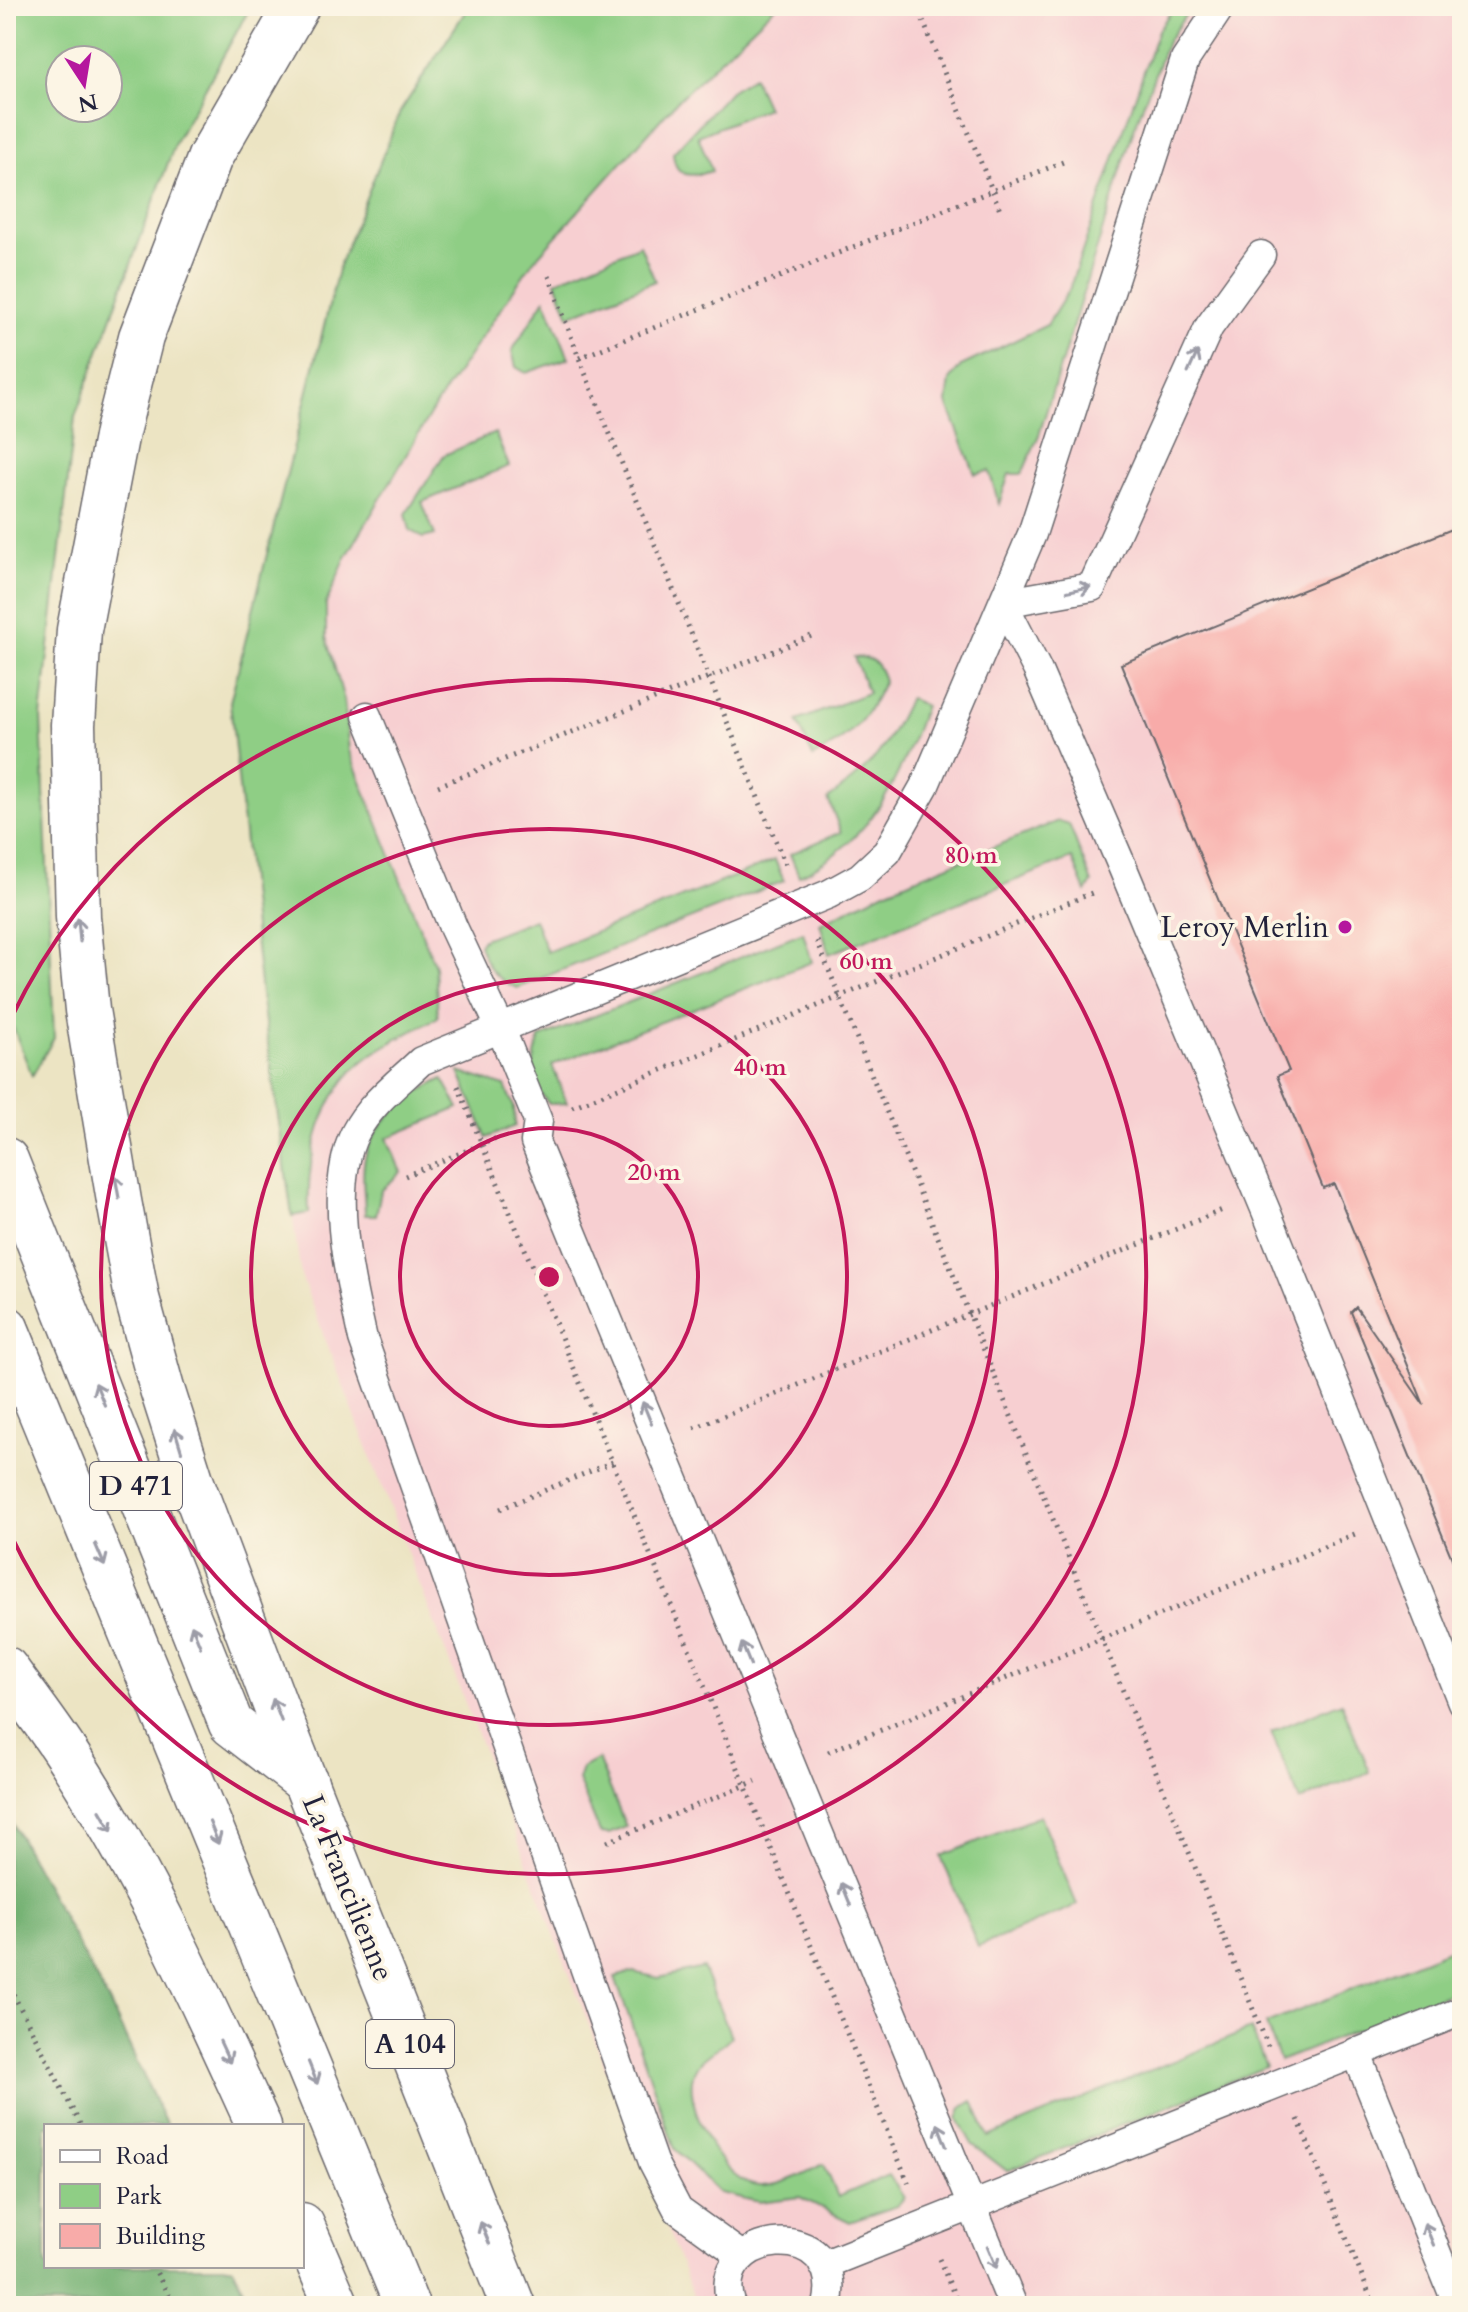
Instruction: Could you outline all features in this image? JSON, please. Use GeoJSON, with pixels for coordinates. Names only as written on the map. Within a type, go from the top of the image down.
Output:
{"type":"FeatureCollection","features":[{"type":"Feature","properties":{"kind":"main road","name":"La Francilienne"},"geometry":{"type":"LineString","coordinates":[[297,6],[210,157],[141,337],[117,432],[79,630],[73,725],[73,817],[87,1010],[137,1298],[192,1483],[306,1782],[513,2306]]}},
{"type":"Feature","properties":{"kind":"main road","name":"D 471"},"geometry":{"type":"LineString","coordinates":[[6,1160],[231,1724],[306,1782]]}},
{"type":"Feature","properties":{"kind":"main road","name":"D 471"},"geometry":{"type":"LineString","coordinates":[[6,1328],[407,2306]]}},
{"type":"Feature","properties":{"kind":"main road"},"geometry":{"type":"LineString","coordinates":[[6,1669],[67,1754],[130,1864],[185,1964],[258,2124]]}},
{"type":"Feature","properties":{"kind":"main road"},"geometry":{"type":"LineString","coordinates":[[304,2230],[337,2306]]}},
{"type":"Feature","properties":{"kind":"lane"},"geometry":{"type":"LineString","coordinates":[[742,2256],[678,2210],[653,2162],[363,1339],[347,1270],[344,1179],[354,1134],[377,1101],[421,1061],[802,904],[860,877],[887,852],[925,785],[1042,505],[1185,60],[1221,6]]}},
{"type":"Feature","properties":{"kind":"lane"},"geometry":{"type":"LineString","coordinates":[[1003,603],[1092,587],[1209,327],[1261,255]]}},
{"type":"Feature","properties":{"kind":"lane"},"geometry":{"type":"LineString","coordinates":[[1003,603],[1037,669],[1127,878],[1259,1195],[1462,1702]]}},
{"type":"Feature","properties":{"kind":"lane"},"geometry":{"type":"LineString","coordinates":[[367,716],[453,927],[500,1027],[538,1121],[535,1142],[1013,2306]]}},
{"type":"Feature","properties":{"kind":"lane"},"geometry":{"type":"LineString","coordinates":[[823,2265],[1462,2011]]}},
{"type":"Feature","properties":{"kind":"lane"},"geometry":{"type":"LineString","coordinates":[[1356,2052],[1458,2306]]}},
{"type":"Feature","properties":{"kind":"lane"},"geometry":{"type":"LineString","coordinates":[[732,2306],[729,2285],[742,2256],[769,2241],[800,2244],[823,2265],[829,2280],[827,2306]]}},
{"type":"Feature","properties":{"kind":"path"},"geometry":{"type":"LineString","coordinates":[[917,6],[1001,212]]}},
{"type":"Feature","properties":{"kind":"path"},"geometry":{"type":"LineString","coordinates":[[579,358],[1068,160]]}},
{"type":"Feature","properties":{"kind":"path"},"geometry":{"type":"LineString","coordinates":[[549,276],[579,358],[1374,2306]]}},
{"type":"Feature","properties":{"kind":"path"},"geometry":{"type":"LineString","coordinates":[[437,787],[814,635]]}},
{"type":"Feature","properties":{"kind":"path"},"geometry":{"type":"LineString","coordinates":[[405,1176],[1127,878]]}},
{"type":"Feature","properties":{"kind":"path"},"geometry":{"type":"LineString","coordinates":[[455,1078],[959,2306]]}},
{"type":"Feature","properties":{"kind":"path"},"geometry":{"type":"LineString","coordinates":[[500,1509],[1259,1195]]}},
{"type":"Feature","properties":{"kind":"path"},"geometry":{"type":"LineString","coordinates":[[607,1842],[1389,1520]]}},
{"type":"Feature","properties":{"kind":"path"},"geometry":{"type":"LineString","coordinates":[[6,1980],[80,2124]]}},
{"type":"Feature","properties":{"kind":"path"},"geometry":{"type":"LineString","coordinates":[[154,2268],[174,2306]]}},
{"type":"Feature","properties":{"kind":"shaded area"},"geometry":{"type":"Polygon","coordinates":[[[469,6],[1462,6],[1462,2306],[697,2306],[301,1276],[261,994],[230,702],[339,266],[400,112],[469,6]]]}},
{"type":"Feature","properties":{"kind":"green space"},"geometry":{"type":"Polygon","coordinates":[[[6,6],[251,6],[176,141],[75,417],[41,717],[54,1038],[32,1076],[6,1009],[6,6]]]}},
{"type":"Feature","properties":{"kind":"green space"},"geometry":{"type":"Polygon","coordinates":[[[469,6],[776,6],[677,101],[531,264],[435,406],[345,559],[326,604],[326,637],[344,700],[349,751],[435,966],[438,1017],[368,1057],[339,1088],[328,1107],[314,1149],[309,1213],[292,1216],[261,994],[230,702],[339,266],[400,112],[469,6]]]}},
{"type":"Feature","properties":{"kind":"green space"},"geometry":{"type":"Polygon","coordinates":[[[1175,6],[1192,6],[1167,42],[1133,132],[1039,435],[1022,474],[1009,474],[999,504],[989,471],[975,474],[947,403],[950,380],[961,366],[1047,325],[1069,290],[1158,30],[1175,6]]]}},
{"type":"Feature","properties":{"kind":"green space"},"geometry":{"type":"Polygon","coordinates":[[[753,77],[767,108],[698,136],[712,171],[691,175],[681,172],[673,153],[730,91],[753,77]]]}},
{"type":"Feature","properties":{"kind":"green space"},"geometry":{"type":"Polygon","coordinates":[[[640,245],[655,281],[569,316],[556,281],[640,245]]]}},
{"type":"Feature","properties":{"kind":"green space"},"geometry":{"type":"Polygon","coordinates":[[[545,299],[569,358],[526,373],[516,367],[512,351],[545,299]]]}},
{"type":"Feature","properties":{"kind":"green space"},"geometry":{"type":"Polygon","coordinates":[[[495,433],[509,466],[422,502],[435,535],[423,538],[410,530],[406,514],[444,455],[495,433]]]}},
{"type":"Feature","properties":{"kind":"green space"},"geometry":{"type":"Polygon","coordinates":[[[854,657],[874,662],[884,680],[857,726],[813,757],[797,721],[868,693],[854,657]]]}},
{"type":"Feature","properties":{"kind":"green space"},"geometry":{"type":"Polygon","coordinates":[[[909,698],[925,706],[904,759],[880,805],[847,844],[799,876],[790,854],[841,832],[828,799],[877,755],[909,698]]]}},
{"type":"Feature","properties":{"kind":"green space"},"geometry":{"type":"Polygon","coordinates":[[[1058,821],[1069,824],[1092,883],[1086,892],[1072,858],[829,954],[820,923],[885,891],[1058,821]]]}},
{"type":"Feature","properties":{"kind":"green space"},"geometry":{"type":"Polygon","coordinates":[[[775,860],[784,881],[517,988],[502,981],[492,971],[479,945],[483,939],[534,919],[547,952],[775,860]]]}},
{"type":"Feature","properties":{"kind":"green space"},"geometry":{"type":"Polygon","coordinates":[[[803,932],[812,962],[552,1065],[567,1103],[549,1104],[538,1088],[534,1073],[540,1038],[803,932]]]}},
{"type":"Feature","properties":{"kind":"green space"},"geometry":{"type":"Polygon","coordinates":[[[459,1072],[505,1086],[514,1107],[515,1126],[487,1138],[459,1072]]]}},
{"type":"Feature","properties":{"kind":"green space"},"geometry":{"type":"Polygon","coordinates":[[[443,1079],[459,1108],[387,1138],[401,1172],[381,1191],[376,1215],[365,1215],[364,1166],[373,1138],[398,1107],[443,1079]]]}},
{"type":"Feature","properties":{"kind":"green space"},"geometry":{"type":"Polygon","coordinates":[[[1341,1702],[1370,1772],[1300,1801],[1271,1732],[1341,1702]]]}},
{"type":"Feature","properties":{"kind":"green space"},"geometry":{"type":"Polygon","coordinates":[[[598,1759],[626,1827],[609,1834],[600,1833],[578,1780],[582,1768],[598,1759]]]}},
{"type":"Feature","properties":{"kind":"green space"},"geometry":{"type":"Polygon","coordinates":[[[6,1812],[109,2002],[166,2124],[44,2124],[44,2268],[233,2268],[251,2306],[6,2305],[6,1812]]]}},
{"type":"Feature","properties":{"kind":"green space"},"geometry":{"type":"Polygon","coordinates":[[[1040,1816],[1077,1905],[978,1947],[941,1856],[1040,1816]]]}},
{"type":"Feature","properties":{"kind":"green space"},"geometry":{"type":"Polygon","coordinates":[[[1462,1944],[1462,1988],[1280,2061],[1266,2024],[1462,1944]]]}},
{"type":"Feature","properties":{"kind":"green space"},"geometry":{"type":"Polygon","coordinates":[[[703,1968],[731,2036],[698,2065],[692,2080],[692,2093],[695,2109],[709,2142],[729,2170],[741,2180],[762,2186],[790,2180],[824,2164],[838,2197],[889,2175],[904,2198],[897,2206],[850,2222],[800,2197],[759,2202],[720,2193],[675,2149],[615,1977],[633,1972],[659,1978],[703,1968]]]}},
{"type":"Feature","properties":{"kind":"green space"},"geometry":{"type":"Polygon","coordinates":[[[1251,2029],[1266,2067],[1007,2171],[972,2144],[958,2119],[962,2108],[973,2101],[988,2137],[1251,2029]]]}},
{"type":"Feature","properties":{"kind":"building","name":"Leroy Merlin"},"geometry":{"type":"Polygon","coordinates":[[[1462,525],[1462,1583],[1351,1312],[1356,1307],[1424,1405],[1334,1184],[1323,1188],[1277,1076],[1289,1071],[1121,664],[1462,525]]]}},
{"type":"Feature","properties":{"kind":"place","name":"Leroy Merlin"},"geometry":{"type":"Point","coordinates":[1345,927]}}]}
